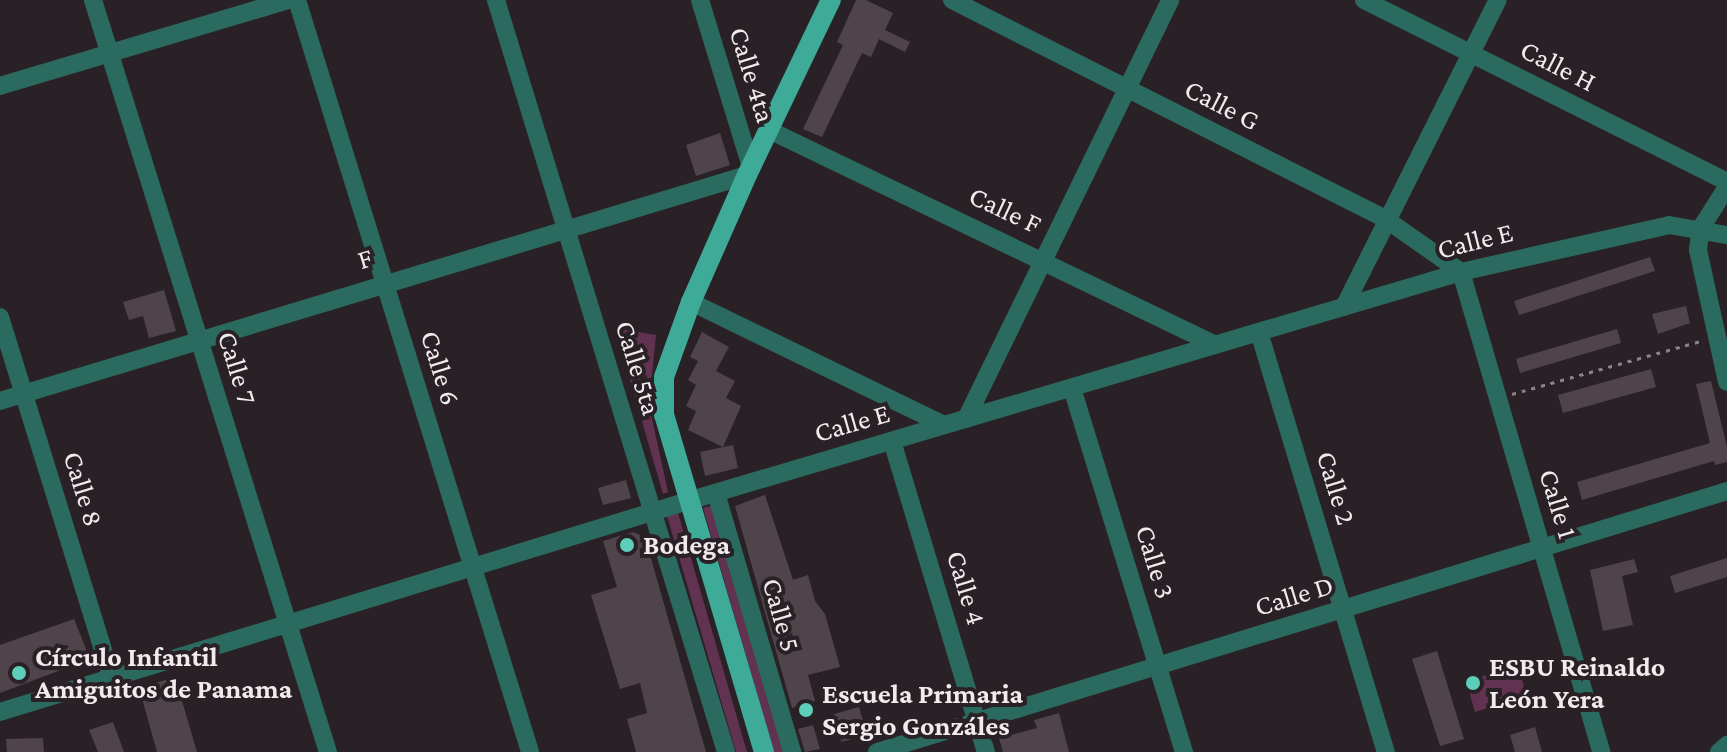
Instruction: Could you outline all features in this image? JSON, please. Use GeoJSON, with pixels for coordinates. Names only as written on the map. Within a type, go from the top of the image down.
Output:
{"type":"FeatureCollection","features":[{"type":"Feature","properties":{"kind":"main road","name":"Calle 5"},"geometry":{"type":"LineString","coordinates":[[764,752],[688,501],[664,415],[663,394],[668,359],[691,302],[749,171],[831,0]]}},
{"type":"Feature","properties":{"kind":"street","name":"Calle 7"},"geometry":{"type":"LineString","coordinates":[[93,0],[328,752]]}},
{"type":"Feature","properties":{"kind":"street"},"geometry":{"type":"LineString","coordinates":[[0,86],[289,0]]}},
{"type":"Feature","properties":{"kind":"street","name":"Calle 6"},"geometry":{"type":"LineString","coordinates":[[297,0],[530,752]]}},
{"type":"Feature","properties":{"kind":"street","name":"Calle 5ta"},"geometry":{"type":"LineString","coordinates":[[496,0],[726,752]]}},
{"type":"Feature","properties":{"kind":"street","name":"Calle 4ta"},"geometry":{"type":"LineString","coordinates":[[700,0],[749,171]]}},
{"type":"Feature","properties":{"kind":"street","name":"Calle G"},"geometry":{"type":"LineString","coordinates":[[952,0],[1387,220],[1461,272]]}},
{"type":"Feature","properties":{"kind":"street"},"geometry":{"type":"LineString","coordinates":[[966,419],[1170,0]]}},
{"type":"Feature","properties":{"kind":"street","name":"Calle H"},"geometry":{"type":"LineString","coordinates":[[1364,0],[1727,184]]}},
{"type":"Feature","properties":{"kind":"street"},"geometry":{"type":"LineString","coordinates":[[1344,307],[1498,0]]}},
{"type":"Feature","properties":{"kind":"street","name":"Calle F"},"geometry":{"type":"LineString","coordinates":[[769,130],[1043,259],[1215,345]]}},
{"type":"Feature","properties":{"kind":"street","name":"F"},"geometry":{"type":"LineString","coordinates":[[0,401],[749,171]]}},
{"type":"Feature","properties":{"kind":"street"},"geometry":{"type":"LineString","coordinates":[[1727,184],[1701,228],[1698,250],[1727,382]]}},
{"type":"Feature","properties":{"kind":"street","name":"Calle E"},"geometry":{"type":"LineString","coordinates":[[0,712],[688,501],[1461,272],[1669,225],[1701,228],[1727,235]]}},
{"type":"Feature","properties":{"kind":"street","name":"Calle 1"},"geometry":{"type":"LineString","coordinates":[[1461,272],[1601,752]]}},
{"type":"Feature","properties":{"kind":"street"},"geometry":{"type":"LineString","coordinates":[[691,302],[944,425]]}},
{"type":"Feature","properties":{"kind":"street","name":"Calle 8"},"geometry":{"type":"LineString","coordinates":[[0,317],[112,678]]}},
{"type":"Feature","properties":{"kind":"street","name":"Calle 2"},"geometry":{"type":"LineString","coordinates":[[1259,332],[1386,752]]}},
{"type":"Feature","properties":{"kind":"street","name":"Calle 3"},"geometry":{"type":"LineString","coordinates":[[1072,388],[1184,752]]}},
{"type":"Feature","properties":{"kind":"street","name":"Calle 4"},"geometry":{"type":"LineString","coordinates":[[892,441],[986,752]]}},
{"type":"Feature","properties":{"kind":"street","name":"Calle D"},"geometry":{"type":"LineString","coordinates":[[877,752],[1727,491]]}},
{"type":"Feature","properties":{"kind":"street","name":"Calle 5"},"geometry":{"type":"LineString","coordinates":[[716,493],[792,752]]}},
{"type":"Feature","properties":{"kind":"street"},"geometry":{"type":"LineString","coordinates":[[1719,752],[1727,745]]}},
{"type":"Feature","properties":{"kind":"path"},"geometry":{"type":"LineString","coordinates":[[1497,399],[1717,337]]}},
{"type":"Feature","properties":{"kind":"shaded area"},"geometry":{"type":"Polygon","coordinates":[[[615,328],[656,335],[649,405],[668,492],[663,494],[615,328]]]}},
{"type":"Feature","properties":{"kind":"shaded area"},"geometry":{"type":"Polygon","coordinates":[[[714,505],[785,752],[774,752],[703,508],[714,505]]]}},
{"type":"Feature","properties":{"kind":"shaded area"},"geometry":{"type":"Polygon","coordinates":[[[678,513],[747,752],[736,752],[667,516],[678,513]]]}},
{"type":"Feature","properties":{"kind":"shaded area"},"geometry":{"type":"Polygon","coordinates":[[[1518,666],[1527,696],[1475,712],[1466,681],[1518,666]]]}},
{"type":"Feature","properties":{"kind":"building"},"geometry":{"type":"Polygon","coordinates":[[[856,0],[866,0],[893,13],[885,30],[910,42],[905,52],[879,39],[871,57],[862,53],[822,137],[803,129],[843,45],[837,42],[856,0]]]}},
{"type":"Feature","properties":{"kind":"building"},"geometry":{"type":"Polygon","coordinates":[[[720,133],[730,165],[696,176],[686,145],[720,133]]]}},
{"type":"Feature","properties":{"kind":"building"},"geometry":{"type":"Polygon","coordinates":[[[1650,257],[1655,271],[1519,315],[1514,301],[1650,257]]]}},
{"type":"Feature","properties":{"kind":"building"},"geometry":{"type":"Polygon","coordinates":[[[164,290],[176,331],[149,338],[143,316],[129,320],[123,302],[164,290]]]}},
{"type":"Feature","properties":{"kind":"building"},"geometry":{"type":"Polygon","coordinates":[[[1686,306],[1690,323],[1658,334],[1652,314],[1686,306]]]}},
{"type":"Feature","properties":{"kind":"building"},"geometry":{"type":"Polygon","coordinates":[[[1617,329],[1621,343],[1520,373],[1516,359],[1617,329]]]}},
{"type":"Feature","properties":{"kind":"building"},"geometry":{"type":"Polygon","coordinates":[[[702,332],[729,347],[716,371],[735,381],[726,398],[741,406],[723,447],[688,430],[696,411],[686,406],[696,385],[688,380],[698,361],[690,357],[702,332]]]}},
{"type":"Feature","properties":{"kind":"building"},"geometry":{"type":"Polygon","coordinates":[[[1651,369],[1656,387],[1563,413],[1558,395],[1651,369]]]}},
{"type":"Feature","properties":{"kind":"building"},"geometry":{"type":"Polygon","coordinates":[[[1711,381],[1727,447],[1727,462],[1715,465],[1714,461],[1582,500],[1577,482],[1710,443],[1696,384],[1711,381]]]}},
{"type":"Feature","properties":{"kind":"building"},"geometry":{"type":"Polygon","coordinates":[[[733,445],[738,468],[705,476],[700,452],[733,445]]]}},
{"type":"Feature","properties":{"kind":"building"},"geometry":{"type":"Polygon","coordinates":[[[626,480],[631,498],[603,505],[598,488],[626,480]]]}},
{"type":"Feature","properties":{"kind":"building"},"geometry":{"type":"Polygon","coordinates":[[[765,495],[793,580],[808,575],[815,601],[825,614],[840,667],[808,675],[815,701],[792,708],[735,506],[765,495]]]}},
{"type":"Feature","properties":{"kind":"building"},"geometry":{"type":"Polygon","coordinates":[[[633,532],[645,537],[706,752],[636,752],[627,719],[647,713],[640,683],[620,689],[591,595],[617,587],[603,541],[633,532]]]}},
{"type":"Feature","properties":{"kind":"building"},"geometry":{"type":"Polygon","coordinates":[[[1727,558],[1727,577],[1675,593],[1670,576],[1727,558]]]}},
{"type":"Feature","properties":{"kind":"building"},"geometry":{"type":"Polygon","coordinates":[[[1634,559],[1638,572],[1622,576],[1633,625],[1603,631],[1590,570],[1634,559]]]}},
{"type":"Feature","properties":{"kind":"building"},"geometry":{"type":"Polygon","coordinates":[[[74,619],[90,659],[0,693],[0,645],[74,619]]]}},
{"type":"Feature","properties":{"kind":"building"},"geometry":{"type":"Polygon","coordinates":[[[1437,651],[1464,739],[1440,746],[1412,659],[1437,651]]]}},
{"type":"Feature","properties":{"kind":"building"},"geometry":{"type":"Polygon","coordinates":[[[175,677],[197,752],[157,752],[139,688],[175,677]]]}},
{"type":"Feature","properties":{"kind":"building"},"geometry":{"type":"Polygon","coordinates":[[[859,707],[867,735],[841,742],[834,714],[859,707]]]}},
{"type":"Feature","properties":{"kind":"building"},"geometry":{"type":"Polygon","coordinates":[[[1059,713],[1069,752],[1003,752],[999,738],[1037,728],[1034,720],[1059,713]]]}},
{"type":"Feature","properties":{"kind":"building"},"geometry":{"type":"Polygon","coordinates":[[[113,722],[124,752],[98,752],[89,730],[113,722]]]}},
{"type":"Feature","properties":{"kind":"building"},"geometry":{"type":"Polygon","coordinates":[[[813,725],[820,749],[805,752],[798,729],[813,725]]]}},
{"type":"Feature","properties":{"kind":"building"},"geometry":{"type":"Polygon","coordinates":[[[1535,727],[1542,752],[1515,752],[1510,735],[1535,727]]]}},
{"type":"Feature","properties":{"kind":"building"},"geometry":{"type":"Polygon","coordinates":[[[43,738],[44,752],[7,752],[6,739],[43,738]]]}},
{"type":"Feature","properties":{"kind":"place","name":"Bodega"},"geometry":{"type":"Point","coordinates":[627,545]}},
{"type":"Feature","properties":{"kind":"place","name":"Círculo Infantil Amiguitos de Panama"},"geometry":{"type":"Point","coordinates":[19,673]}},
{"type":"Feature","properties":{"kind":"place","name":"ESBU Reinaldo León Yera"},"geometry":{"type":"Point","coordinates":[1473,683]}},
{"type":"Feature","properties":{"kind":"place","name":"Escuela Primaria Sergio Gonzáles"},"geometry":{"type":"Point","coordinates":[806,710]}}]}
